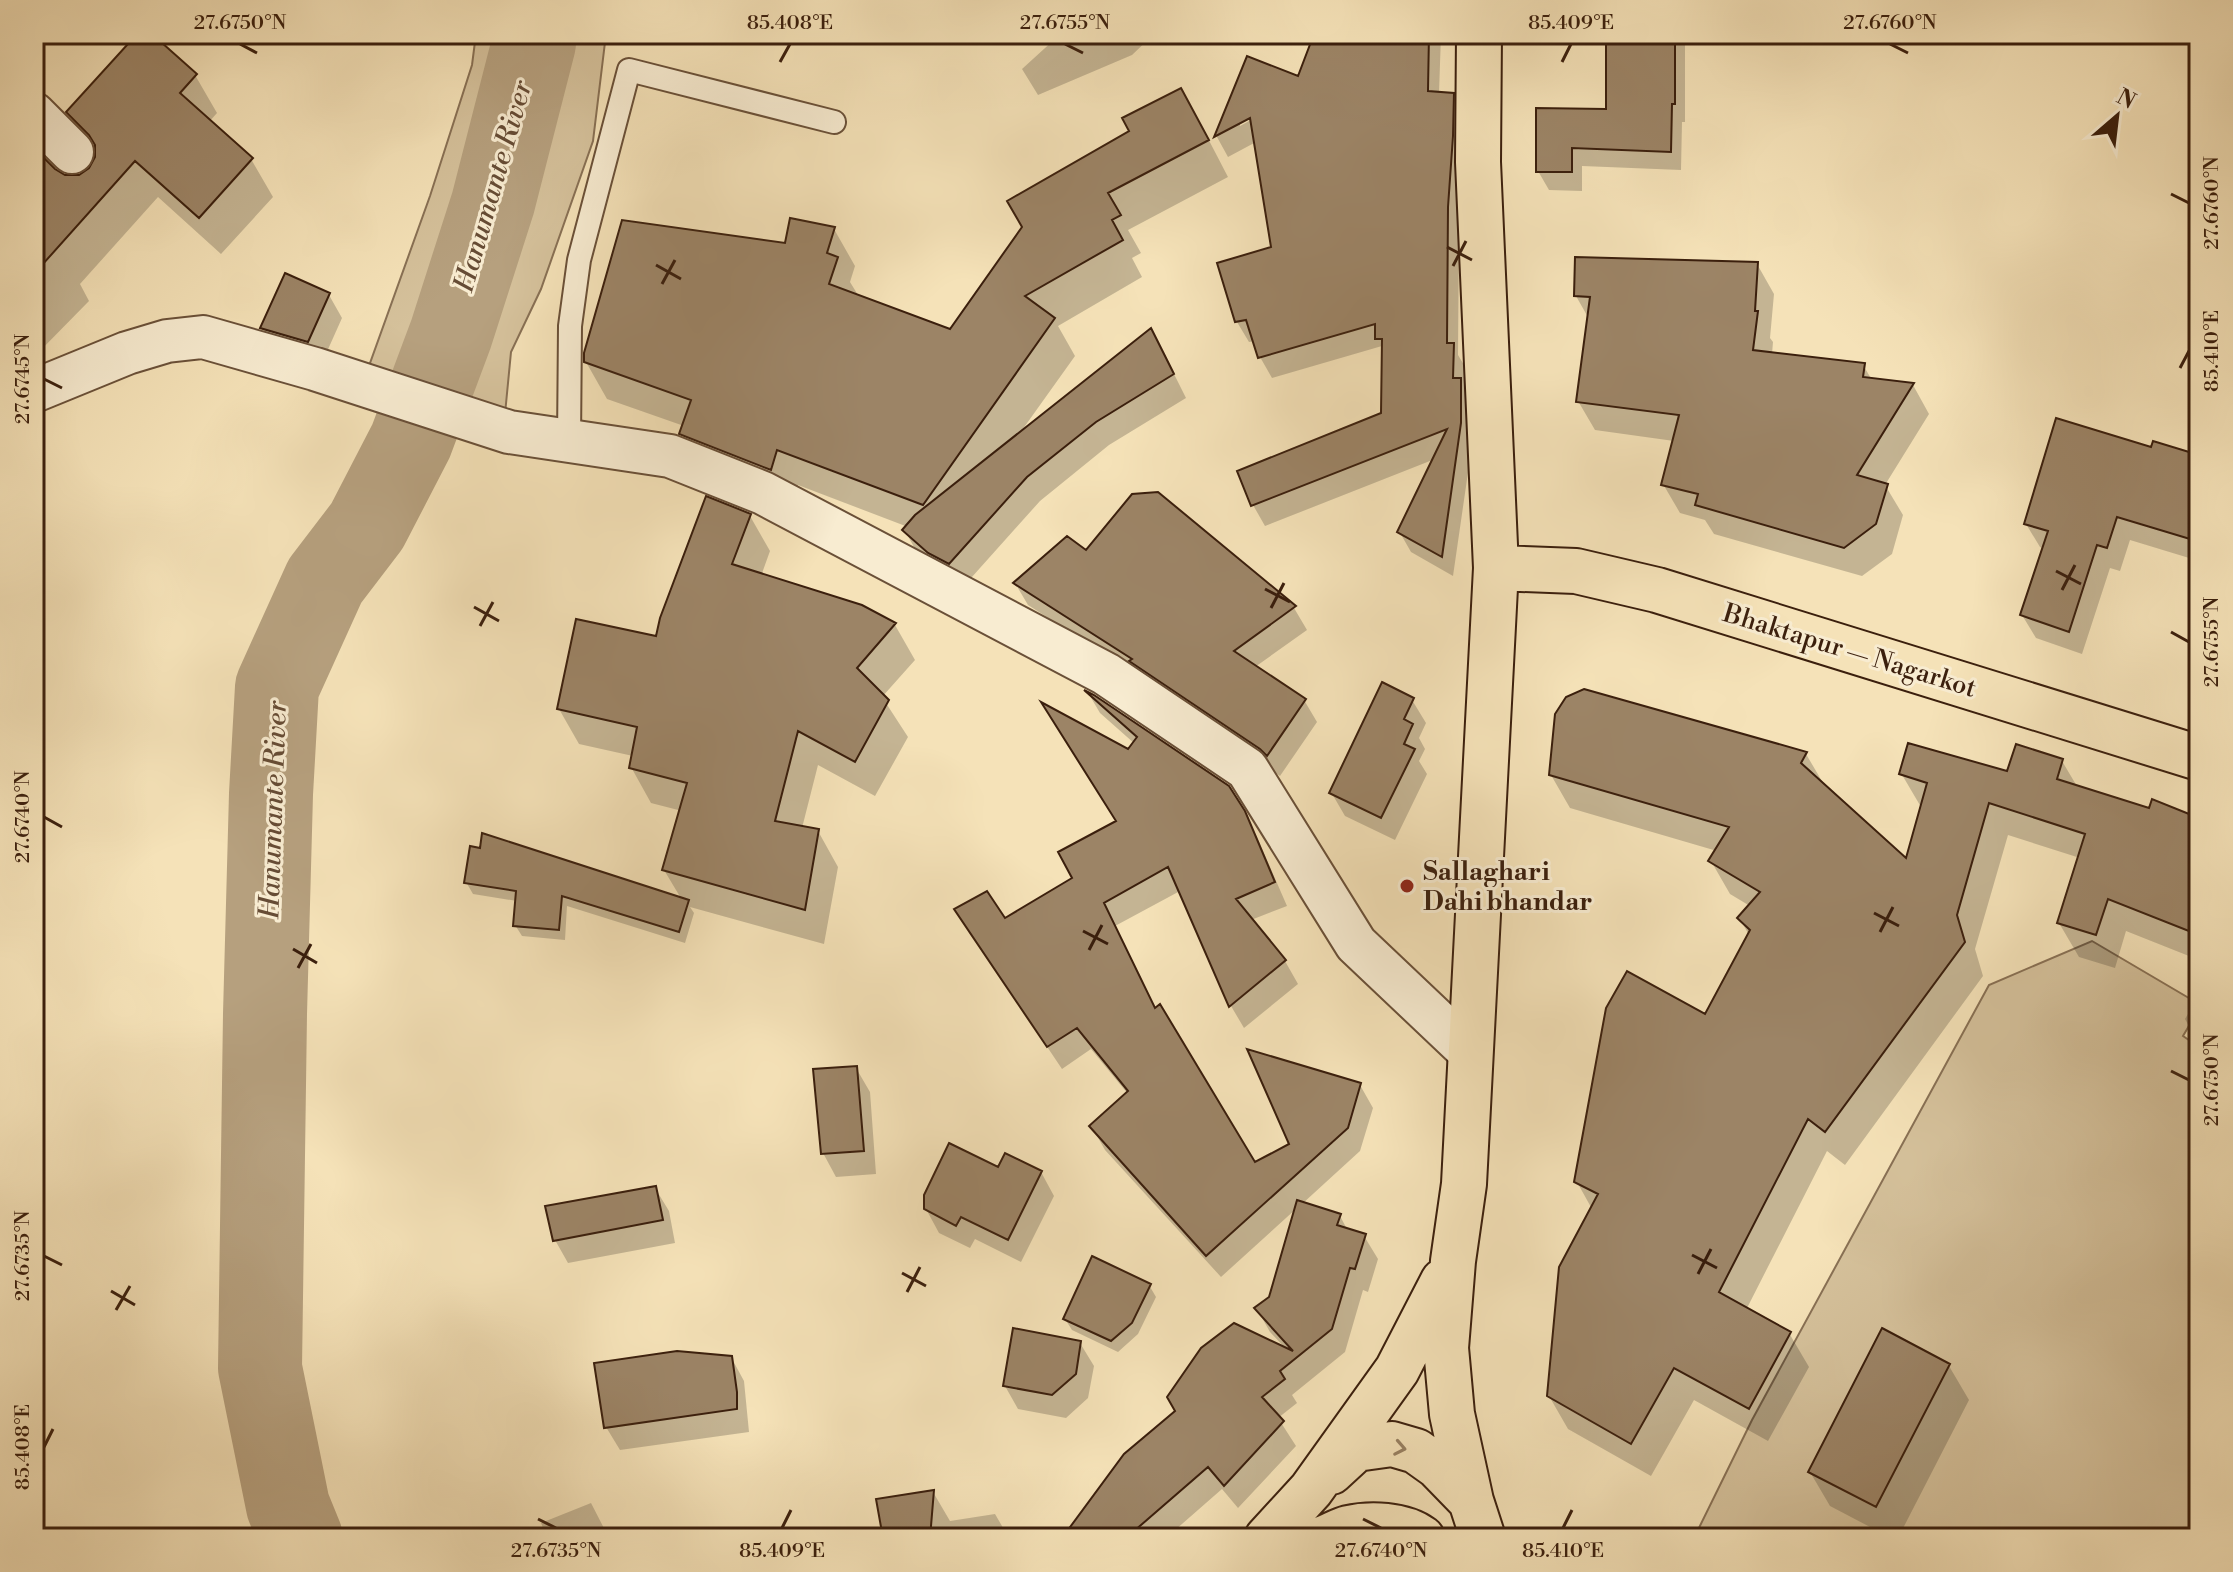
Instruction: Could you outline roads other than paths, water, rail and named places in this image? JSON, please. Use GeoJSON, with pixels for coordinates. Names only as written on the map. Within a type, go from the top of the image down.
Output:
{"type":"FeatureCollection","features":[{"type":"Feature","properties":{"kind":"main road"},"geometry":{"type":"LineString","coordinates":[[1477,1520],[1452,1414],[1446,1348],[1453,1261],[1464,1184],[1496,568],[1478,162],[1479,34]]}},
{"type":"Feature","properties":{"kind":"main road","name":"Bhaktapur — Nagarkot"},"geometry":{"type":"LineString","coordinates":[[1496,568],[1576,571],[1657,590],[2199,758]]}},
{"type":"Feature","properties":{"kind":"main road"},"geometry":{"type":"LineString","coordinates":[[1311,1490],[1397,1370],[1453,1261]]}},
{"type":"Feature","properties":{"kind":"main road"},"geometry":{"type":"LineString","coordinates":[[1267,1538],[1311,1490],[1356,1449],[1392,1444],[1416,1451],[1437,1466],[1477,1520]]}},
{"type":"Feature","properties":{"kind":"main road"},"geometry":{"type":"LineString","coordinates":[[1324,1538],[1348,1528],[1383,1525],[1422,1538]]}},
{"type":"Feature","properties":{"kind":"street"},"geometry":{"type":"LineString","coordinates":[[34,114],[72,152]]}},
{"type":"Feature","properties":{"kind":"street"},"geometry":{"type":"LineString","coordinates":[[34,391],[127,353],[167,341],[203,337],[509,432],[670,456],[763,493],[1106,674],[1247,769],[1356,944],[1470,1052]]}},
{"type":"Feature","properties":{"kind":"lane"},"geometry":{"type":"LineString","coordinates":[[569,441],[570,326],[579,260],[629,70],[834,122]]}},
{"type":"Feature","properties":{"kind":"waterway","name":"Hanumante River"},"geometry":{"type":"LineString","coordinates":[[301,1538],[288,1506],[260,1368],[265,1014],[277,687],[325,581],[367,526],[411,441],[451,334],[493,203],[534,34]]}},
{"type":"Feature","properties":{"kind":"place","name":"Sallaghari Dahi bhandar"},"geometry":{"type":"Point","coordinates":[1407,886]}}]}
